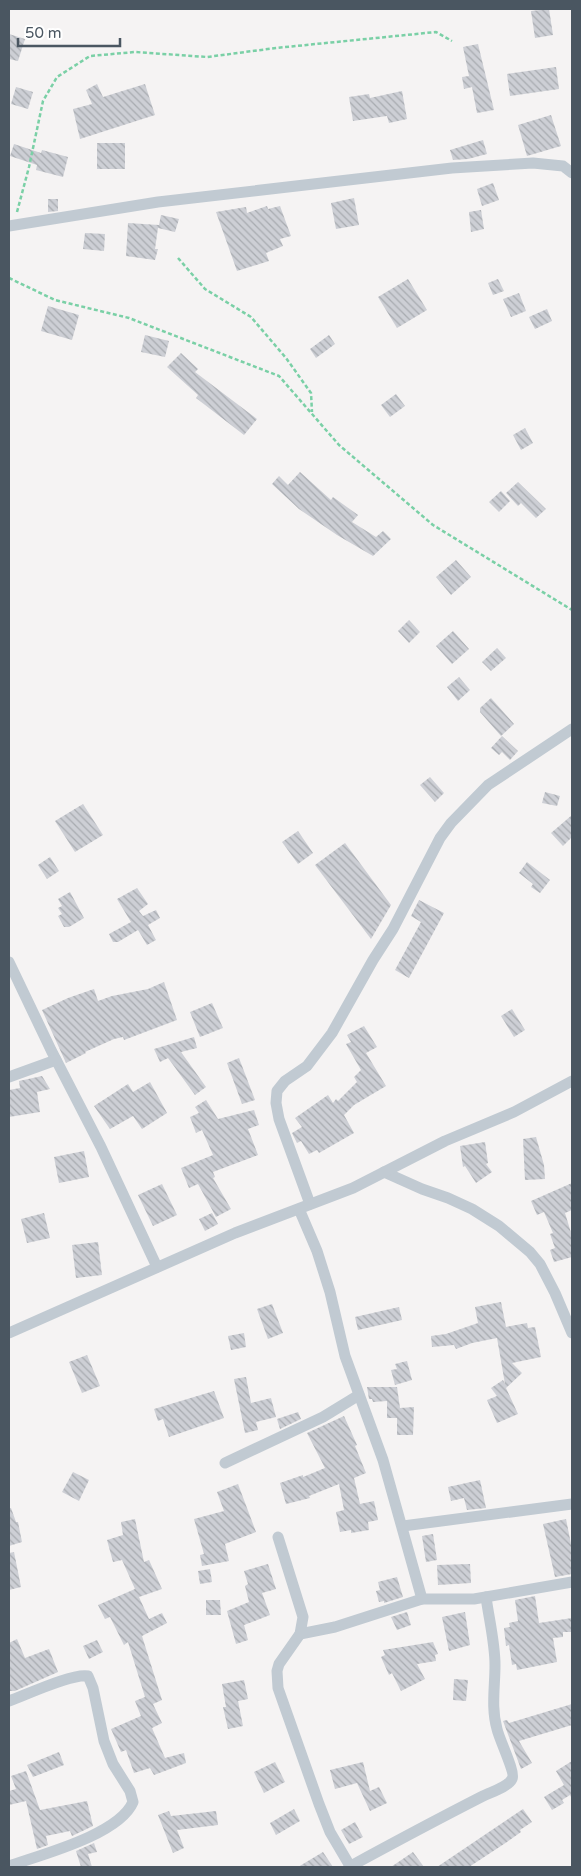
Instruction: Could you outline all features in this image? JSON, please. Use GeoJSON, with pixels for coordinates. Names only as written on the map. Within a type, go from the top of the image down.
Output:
{"type":"FeatureCollection","features":[{"type":"Feature","properties":{"kind":"street"},"geometry":{"type":"LineString","coordinates":[[11,226],[158,202],[452,168],[533,163],[563,166],[572,173]]}},
{"type":"Feature","properties":{"kind":"street"},"geometry":{"type":"LineString","coordinates":[[422,1599],[383,1460],[345,1356],[324,1273],[279,1119],[276,1103],[277,1091],[285,1081],[307,1066],[332,1033],[373,960],[393,930],[440,838],[451,823],[488,785],[572,729]]}},
{"type":"Feature","properties":{"kind":"street"},"geometry":{"type":"LineString","coordinates":[[9,962],[56,1060],[101,1147],[156,1267]]}},
{"type":"Feature","properties":{"kind":"street"},"geometry":{"type":"LineString","coordinates":[[9,1077],[56,1060]]}},
{"type":"Feature","properties":{"kind":"street"},"geometry":{"type":"LineString","coordinates":[[9,1333],[235,1233],[353,1188],[445,1141],[536,1101],[572,1081]]}},
{"type":"Feature","properties":{"kind":"street"},"geometry":{"type":"LineString","coordinates":[[384,1172],[472,1208],[500,1226],[530,1252],[540,1264],[572,1333]]}},
{"type":"Feature","properties":{"kind":"street"},"geometry":{"type":"LineString","coordinates":[[225,1463],[323,1417],[359,1395]]}},
{"type":"Feature","properties":{"kind":"street"},"geometry":{"type":"LineString","coordinates":[[403,1526],[572,1504]]}},
{"type":"Feature","properties":{"kind":"street"},"geometry":{"type":"LineString","coordinates":[[278,1537],[303,1617],[300,1634],[279,1664],[277,1671],[278,1688],[330,1832],[350,1867],[511,1781],[513,1770],[506,1757],[495,1723],[495,1664],[486,1597]]}},
{"type":"Feature","properties":{"kind":"street"},"geometry":{"type":"LineString","coordinates":[[300,1634],[335,1627],[422,1599],[486,1597],[572,1582]]}},
{"type":"Feature","properties":{"kind":"street"},"geometry":{"type":"LineString","coordinates":[[9,1701],[60,1682],[84,1675],[88,1676],[93,1688],[104,1741],[114,1764],[130,1791],[133,1802],[128,1811],[94,1834],[57,1851],[9,1866]]}},
{"type":"Feature","properties":{"kind":"path"},"geometry":{"type":"LineString","coordinates":[[11,226],[29,167],[43,101],[57,77],[90,56],[135,52],[207,57],[436,32],[452,41]]}},
{"type":"Feature","properties":{"kind":"path"},"geometry":{"type":"LineString","coordinates":[[178,258],[205,289],[251,317],[286,358],[311,393],[312,414]]}},
{"type":"Feature","properties":{"kind":"path"},"geometry":{"type":"LineString","coordinates":[[9,278],[55,300],[129,318],[279,376],[339,445],[433,525],[572,610]]}},
{"type":"Feature","properties":{"kind":"building"},"geometry":{"type":"Polygon","coordinates":[[[549,9],[553,35],[535,38],[531,11],[549,9]]]}},
{"type":"Feature","properties":{"kind":"building"},"geometry":{"type":"Polygon","coordinates":[[[9,34],[25,39],[18,61],[9,59],[9,34]]]}},
{"type":"Feature","properties":{"kind":"building"},"geometry":{"type":"Polygon","coordinates":[[[478,44],[494,110],[477,113],[472,87],[464,89],[462,77],[469,76],[463,47],[478,44]]]}},
{"type":"Feature","properties":{"kind":"building"},"geometry":{"type":"Polygon","coordinates":[[[556,67],[559,89],[510,96],[507,74],[556,67]]]}},
{"type":"Feature","properties":{"kind":"building"},"geometry":{"type":"Polygon","coordinates":[[[97,84],[103,97],[145,84],[155,115],[80,139],[73,109],[92,104],[86,90],[97,84]]]}},
{"type":"Feature","properties":{"kind":"building"},"geometry":{"type":"Polygon","coordinates":[[[16,87],[33,92],[28,109],[11,104],[16,87]]]}},
{"type":"Feature","properties":{"kind":"building"},"geometry":{"type":"Polygon","coordinates":[[[402,91],[407,119],[389,123],[387,116],[353,121],[349,97],[369,94],[370,98],[402,91]]]}},
{"type":"Feature","properties":{"kind":"building"},"geometry":{"type":"Polygon","coordinates":[[[551,115],[561,146],[527,156],[518,125],[551,115]]]}},
{"type":"Feature","properties":{"kind":"building"},"geometry":{"type":"Polygon","coordinates":[[[483,140],[487,154],[468,159],[453,160],[450,150],[483,140]]]}},
{"type":"Feature","properties":{"kind":"building"},"geometry":{"type":"Polygon","coordinates":[[[97,143],[125,143],[125,169],[97,169],[97,143]]]}},
{"type":"Feature","properties":{"kind":"building"},"geometry":{"type":"Polygon","coordinates":[[[14,144],[41,153],[42,150],[68,157],[63,177],[36,170],[37,165],[10,156],[14,144]]]}},
{"type":"Feature","properties":{"kind":"building"},"geometry":{"type":"Polygon","coordinates":[[[493,183],[499,200],[482,206],[477,189],[493,183]]]}},
{"type":"Feature","properties":{"kind":"building"},"geometry":{"type":"Polygon","coordinates":[[[354,198],[359,225],[336,229],[331,203],[354,198]]]}},
{"type":"Feature","properties":{"kind":"building"},"geometry":{"type":"Polygon","coordinates":[[[48,199],[58,199],[58,211],[48,212],[48,199]]]}},
{"type":"Feature","properties":{"kind":"building"},"geometry":{"type":"Polygon","coordinates":[[[267,206],[268,209],[280,206],[291,236],[280,239],[283,246],[266,253],[269,261],[237,271],[216,212],[246,207],[247,213],[267,206]]]}},
{"type":"Feature","properties":{"kind":"building"},"geometry":{"type":"Polygon","coordinates":[[[481,210],[484,229],[471,232],[469,212],[481,210]]]}},
{"type":"Feature","properties":{"kind":"building"},"geometry":{"type":"Polygon","coordinates":[[[161,215],[179,219],[175,232],[158,228],[155,249],[158,249],[155,260],[126,256],[128,223],[159,225],[161,215]]]}},
{"type":"Feature","properties":{"kind":"building"},"geometry":{"type":"Polygon","coordinates":[[[85,233],[105,234],[104,251],[83,249],[85,233]]]}},
{"type":"Feature","properties":{"kind":"building"},"geometry":{"type":"Polygon","coordinates":[[[408,279],[427,310],[397,328],[378,297],[408,279]]]}},
{"type":"Feature","properties":{"kind":"building"},"geometry":{"type":"Polygon","coordinates":[[[498,279],[504,291],[493,295],[488,283],[498,279]]]}},
{"type":"Feature","properties":{"kind":"building"},"geometry":{"type":"Polygon","coordinates":[[[519,293],[526,311],[511,317],[503,299],[519,293]]]}},
{"type":"Feature","properties":{"kind":"building"},"geometry":{"type":"Polygon","coordinates":[[[48,306],[79,315],[72,340],[41,331],[48,306]]]}},
{"type":"Feature","properties":{"kind":"building"},"geometry":{"type":"Polygon","coordinates":[[[547,309],[552,321],[535,329],[529,317],[547,309]]]}},
{"type":"Feature","properties":{"kind":"building"},"geometry":{"type":"Polygon","coordinates":[[[145,335],[169,341],[165,357],[141,352],[145,335]]]}},
{"type":"Feature","properties":{"kind":"building"},"geometry":{"type":"Polygon","coordinates":[[[329,335],[335,344],[316,358],[310,349],[329,335]]]}},
{"type":"Feature","properties":{"kind":"building"},"geometry":{"type":"Polygon","coordinates":[[[181,353],[198,369],[195,372],[257,419],[244,435],[196,398],[198,395],[167,367],[181,353]]]}},
{"type":"Feature","properties":{"kind":"building"},"geometry":{"type":"Polygon","coordinates":[[[396,394],[405,406],[390,417],[381,405],[396,394]]]}},
{"type":"Feature","properties":{"kind":"building"},"geometry":{"type":"Polygon","coordinates":[[[525,428],[533,443],[521,450],[513,435],[525,428]]]}},
{"type":"Feature","properties":{"kind":"building"},"geometry":{"type":"Polygon","coordinates":[[[300,472],[331,500],[333,497],[358,515],[352,522],[376,537],[383,531],[391,539],[373,556],[337,535],[299,509],[272,484],[279,476],[288,485],[300,472]]]}},
{"type":"Feature","properties":{"kind":"building"},"geometry":{"type":"Polygon","coordinates":[[[518,482],[546,509],[536,518],[521,503],[518,506],[506,493],[518,482]]]}},
{"type":"Feature","properties":{"kind":"building"},"geometry":{"type":"Polygon","coordinates":[[[501,491],[510,501],[499,512],[489,502],[501,491]]]}},
{"type":"Feature","properties":{"kind":"building"},"geometry":{"type":"Polygon","coordinates":[[[456,560],[471,577],[451,595],[436,577],[456,560]]]}},
{"type":"Feature","properties":{"kind":"building"},"geometry":{"type":"Polygon","coordinates":[[[409,620],[420,632],[409,643],[398,631],[409,620]]]}},
{"type":"Feature","properties":{"kind":"building"},"geometry":{"type":"Polygon","coordinates":[[[453,631],[469,649],[452,664],[436,646],[453,631]]]}},
{"type":"Feature","properties":{"kind":"building"},"geometry":{"type":"Polygon","coordinates":[[[497,648],[506,658],[491,671],[482,662],[497,648]]]}},
{"type":"Feature","properties":{"kind":"building"},"geometry":{"type":"Polygon","coordinates":[[[459,677],[470,690],[458,701],[447,687],[459,677]]]}},
{"type":"Feature","properties":{"kind":"building"},"geometry":{"type":"Polygon","coordinates":[[[491,698],[514,724],[501,736],[480,712],[480,708],[491,698]]]}},
{"type":"Feature","properties":{"kind":"building"},"geometry":{"type":"Polygon","coordinates":[[[502,736],[518,751],[510,760],[502,752],[499,755],[491,748],[502,736]]]}},
{"type":"Feature","properties":{"kind":"building"},"geometry":{"type":"Polygon","coordinates":[[[430,777],[444,793],[435,802],[420,785],[430,777]]]}},
{"type":"Feature","properties":{"kind":"building"},"geometry":{"type":"Polygon","coordinates":[[[545,792],[560,796],[557,806],[542,803],[545,792]]]}},
{"type":"Feature","properties":{"kind":"building"},"geometry":{"type":"Polygon","coordinates":[[[83,804],[103,835],[75,852],[55,821],[83,804]]]}},
{"type":"Feature","properties":{"kind":"building"},"geometry":{"type":"Polygon","coordinates":[[[572,815],[572,837],[563,846],[551,833],[572,815]]]}},
{"type":"Feature","properties":{"kind":"building"},"geometry":{"type":"Polygon","coordinates":[[[298,831],[313,853],[298,864],[282,842],[298,831]]]}},
{"type":"Feature","properties":{"kind":"building"},"geometry":{"type":"Polygon","coordinates":[[[345,843],[391,905],[371,939],[315,865],[345,843]]]}},
{"type":"Feature","properties":{"kind":"building"},"geometry":{"type":"Polygon","coordinates":[[[50,857],[59,871],[47,879],[38,865],[50,857]]]}},
{"type":"Feature","properties":{"kind":"building"},"geometry":{"type":"Polygon","coordinates":[[[527,862],[550,880],[540,893],[531,887],[533,884],[519,873],[527,862]]]}},
{"type":"Feature","properties":{"kind":"building"},"geometry":{"type":"Polygon","coordinates":[[[137,888],[148,904],[139,911],[143,916],[156,910],[160,918],[148,925],[156,940],[147,945],[138,930],[118,942],[113,942],[109,934],[131,922],[117,899],[137,888]]]}},
{"type":"Feature","properties":{"kind":"building"},"geometry":{"type":"Polygon","coordinates":[[[70,892],[84,918],[69,927],[64,927],[58,916],[62,914],[58,908],[62,906],[58,899],[70,892]]]}},
{"type":"Feature","properties":{"kind":"building"},"geometry":{"type":"Polygon","coordinates":[[[419,900],[444,913],[409,978],[395,970],[421,922],[411,916],[419,900]]]}},
{"type":"Feature","properties":{"kind":"building"},"geometry":{"type":"Polygon","coordinates":[[[164,982],[177,1020],[124,1040],[123,1037],[114,1039],[66,1063],[42,1010],[94,989],[98,1001],[112,996],[148,989],[164,982]]]}},
{"type":"Feature","properties":{"kind":"building"},"geometry":{"type":"Polygon","coordinates":[[[212,1003],[223,1028],[200,1037],[190,1012],[212,1003]]]}},
{"type":"Feature","properties":{"kind":"building"},"geometry":{"type":"Polygon","coordinates":[[[512,1009],[525,1030],[514,1037],[501,1016],[512,1009]]]}},
{"type":"Feature","properties":{"kind":"building"},"geometry":{"type":"Polygon","coordinates":[[[364,1026],[377,1047],[366,1053],[386,1086],[354,1105],[344,1115],[354,1133],[319,1153],[317,1150],[309,1154],[301,1141],[297,1143],[292,1133],[302,1127],[295,1118],[328,1095],[333,1103],[336,1099],[338,1101],[357,1082],[354,1077],[361,1070],[346,1044],[351,1042],[347,1035],[364,1026]]]}},
{"type":"Feature","properties":{"kind":"building"},"geometry":{"type":"Polygon","coordinates":[[[194,1037],[197,1048],[181,1052],[206,1087],[195,1095],[168,1058],[160,1062],[154,1049],[194,1037]]]}},
{"type":"Feature","properties":{"kind":"building"},"geometry":{"type":"Polygon","coordinates":[[[239,1058],[255,1100],[242,1104],[227,1063],[239,1058]]]}},
{"type":"Feature","properties":{"kind":"building"},"geometry":{"type":"Polygon","coordinates":[[[42,1076],[50,1089],[37,1092],[40,1112],[9,1117],[9,1090],[20,1088],[19,1081],[42,1076]]]}},
{"type":"Feature","properties":{"kind":"building"},"geometry":{"type":"Polygon","coordinates":[[[150,1082],[167,1113],[142,1129],[133,1116],[110,1129],[94,1106],[128,1084],[133,1092],[150,1082]]]}},
{"type":"Feature","properties":{"kind":"building"},"geometry":{"type":"Polygon","coordinates":[[[206,1100],[218,1119],[254,1110],[259,1125],[248,1129],[258,1155],[213,1172],[215,1177],[213,1178],[231,1209],[216,1217],[198,1184],[189,1188],[181,1168],[213,1155],[202,1130],[196,1133],[190,1117],[199,1113],[195,1107],[206,1100]]]}},
{"type":"Feature","properties":{"kind":"building"},"geometry":{"type":"Polygon","coordinates":[[[536,1137],[544,1165],[545,1179],[525,1180],[523,1139],[536,1137]]]}},
{"type":"Feature","properties":{"kind":"building"},"geometry":{"type":"Polygon","coordinates":[[[485,1142],[488,1163],[486,1164],[492,1172],[476,1183],[465,1166],[463,1167],[460,1146],[485,1142]]]}},
{"type":"Feature","properties":{"kind":"building"},"geometry":{"type":"Polygon","coordinates":[[[84,1151],[89,1177],[59,1183],[54,1157],[84,1151]]]}},
{"type":"Feature","properties":{"kind":"building"},"geometry":{"type":"Polygon","coordinates":[[[572,1183],[572,1210],[565,1213],[572,1236],[572,1257],[554,1262],[550,1250],[555,1248],[550,1234],[553,1233],[544,1212],[537,1215],[531,1201],[572,1183]]]}},
{"type":"Feature","properties":{"kind":"building"},"geometry":{"type":"Polygon","coordinates":[[[162,1184],[177,1215],[153,1226],[138,1195],[162,1184]]]}},
{"type":"Feature","properties":{"kind":"building"},"geometry":{"type":"Polygon","coordinates":[[[44,1213],[50,1238],[27,1243],[21,1219],[44,1213]]]}},
{"type":"Feature","properties":{"kind":"building"},"geometry":{"type":"Polygon","coordinates":[[[212,1213],[218,1224],[205,1231],[199,1219],[212,1213]]]}},
{"type":"Feature","properties":{"kind":"building"},"geometry":{"type":"Polygon","coordinates":[[[98,1242],[102,1275],[76,1278],[72,1245],[98,1242]]]}},
{"type":"Feature","properties":{"kind":"building"},"geometry":{"type":"Polygon","coordinates":[[[501,1302],[506,1327],[527,1323],[528,1328],[535,1327],[541,1357],[512,1363],[522,1373],[506,1388],[518,1414],[497,1423],[487,1400],[497,1396],[491,1388],[503,1380],[505,1384],[497,1338],[472,1343],[456,1349],[454,1345],[432,1347],[431,1336],[446,1334],[478,1323],[475,1307],[501,1302]]]}},
{"type":"Feature","properties":{"kind":"building"},"geometry":{"type":"Polygon","coordinates":[[[272,1304],[283,1333],[268,1339],[257,1309],[272,1304]]]}},
{"type":"Feature","properties":{"kind":"building"},"geometry":{"type":"Polygon","coordinates":[[[399,1307],[402,1320],[358,1330],[355,1317],[399,1307]]]}},
{"type":"Feature","properties":{"kind":"building"},"geometry":{"type":"Polygon","coordinates":[[[244,1333],[246,1347],[231,1350],[228,1336],[244,1333]]]}},
{"type":"Feature","properties":{"kind":"building"},"geometry":{"type":"Polygon","coordinates":[[[87,1355],[100,1386],[82,1393],[69,1362],[87,1355]]]}},
{"type":"Feature","properties":{"kind":"building"},"geometry":{"type":"Polygon","coordinates":[[[407,1361],[412,1380],[395,1385],[391,1370],[397,1369],[395,1364],[407,1361]]]}},
{"type":"Feature","properties":{"kind":"building"},"geometry":{"type":"Polygon","coordinates":[[[246,1377],[251,1403],[271,1398],[276,1417],[256,1422],[258,1430],[245,1433],[234,1379],[246,1377]]]}},
{"type":"Feature","properties":{"kind":"building"},"geometry":{"type":"Polygon","coordinates":[[[367,1387],[397,1387],[400,1408],[414,1407],[413,1435],[397,1435],[397,1418],[387,1418],[387,1401],[373,1402],[372,1399],[369,1399],[367,1387]]]}},
{"type":"Feature","properties":{"kind":"building"},"geometry":{"type":"Polygon","coordinates":[[[214,1391],[224,1418],[169,1437],[163,1419],[158,1421],[154,1409],[214,1391]]]}},
{"type":"Feature","properties":{"kind":"building"},"geometry":{"type":"Polygon","coordinates":[[[298,1412],[301,1419],[280,1429],[277,1419],[298,1412]]]}},
{"type":"Feature","properties":{"kind":"building"},"geometry":{"type":"Polygon","coordinates":[[[344,1416],[357,1445],[355,1446],[366,1473],[354,1478],[360,1504],[374,1501],[378,1520],[368,1522],[369,1530],[351,1533],[351,1530],[340,1532],[336,1512],[344,1510],[339,1484],[309,1496],[310,1498],[286,1504],[280,1483],[303,1475],[303,1477],[325,1468],[307,1433],[344,1416]]]}},
{"type":"Feature","properties":{"kind":"building"},"geometry":{"type":"Polygon","coordinates":[[[73,1472],[89,1480],[79,1501],[62,1492],[73,1472]]]}},
{"type":"Feature","properties":{"kind":"building"},"geometry":{"type":"Polygon","coordinates":[[[480,1480],[486,1508],[467,1510],[464,1498],[451,1501],[448,1487],[480,1480]]]}},
{"type":"Feature","properties":{"kind":"building"},"geometry":{"type":"Polygon","coordinates":[[[238,1484],[256,1532],[225,1544],[229,1561],[202,1566],[200,1555],[204,1554],[194,1519],[224,1511],[217,1492],[238,1484]]]}},
{"type":"Feature","properties":{"kind":"building"},"geometry":{"type":"Polygon","coordinates":[[[9,1508],[11,1508],[16,1522],[18,1522],[22,1542],[9,1546],[9,1508]]]}},
{"type":"Feature","properties":{"kind":"building"},"geometry":{"type":"Polygon","coordinates":[[[135,1519],[144,1562],[149,1560],[162,1589],[139,1597],[149,1619],[162,1613],[167,1623],[142,1636],[162,1700],[153,1704],[162,1723],[152,1728],[165,1758],[184,1753],[186,1763],[154,1775],[150,1768],[134,1773],[126,1750],[121,1752],[111,1729],[141,1716],[135,1701],[145,1697],[128,1642],[124,1645],[110,1617],[105,1619],[98,1605],[135,1589],[122,1560],[113,1562],[107,1540],[123,1535],[121,1522],[135,1519]]]}},
{"type":"Feature","properties":{"kind":"building"},"geometry":{"type":"Polygon","coordinates":[[[566,1519],[572,1549],[572,1574],[555,1577],[543,1524],[566,1519]]]}},
{"type":"Feature","properties":{"kind":"building"},"geometry":{"type":"Polygon","coordinates":[[[433,1534],[437,1560],[426,1562],[422,1536],[433,1534]]]}},
{"type":"Feature","properties":{"kind":"building"},"geometry":{"type":"Polygon","coordinates":[[[14,1552],[21,1587],[9,1590],[9,1553],[14,1552]]]}},
{"type":"Feature","properties":{"kind":"building"},"geometry":{"type":"Polygon","coordinates":[[[268,1564],[276,1589],[262,1593],[270,1615],[244,1625],[248,1640],[236,1644],[227,1611],[249,1602],[245,1586],[248,1584],[244,1571],[268,1564]]]}},
{"type":"Feature","properties":{"kind":"building"},"geometry":{"type":"Polygon","coordinates":[[[470,1564],[471,1583],[438,1585],[437,1565],[470,1564]]]}},
{"type":"Feature","properties":{"kind":"building"},"geometry":{"type":"Polygon","coordinates":[[[210,1569],[212,1582],[200,1584],[198,1571],[210,1569]]]}},
{"type":"Feature","properties":{"kind":"building"},"geometry":{"type":"Polygon","coordinates":[[[397,1577],[403,1597],[384,1603],[384,1601],[379,1602],[376,1591],[380,1590],[378,1582],[397,1577]]]}},
{"type":"Feature","properties":{"kind":"building"},"geometry":{"type":"Polygon","coordinates":[[[535,1596],[539,1623],[572,1618],[572,1632],[563,1632],[563,1637],[553,1638],[557,1662],[517,1670],[516,1664],[512,1665],[509,1645],[506,1646],[504,1628],[510,1627],[509,1623],[518,1621],[515,1600],[535,1596]]]}},
{"type":"Feature","properties":{"kind":"building"},"geometry":{"type":"Polygon","coordinates":[[[206,1600],[220,1600],[221,1615],[206,1615],[206,1600]]]}},
{"type":"Feature","properties":{"kind":"building"},"geometry":{"type":"Polygon","coordinates":[[[407,1612],[411,1625],[397,1630],[391,1617],[407,1612]]]}},
{"type":"Feature","properties":{"kind":"building"},"geometry":{"type":"Polygon","coordinates":[[[465,1612],[470,1645],[449,1651],[442,1617],[465,1612]]]}},
{"type":"Feature","properties":{"kind":"building"},"geometry":{"type":"Polygon","coordinates":[[[17,1639],[25,1658],[49,1649],[58,1672],[15,1691],[9,1691],[9,1643],[17,1639]]]}},
{"type":"Feature","properties":{"kind":"building"},"geometry":{"type":"Polygon","coordinates":[[[97,1640],[103,1652],[89,1659],[83,1646],[97,1640]]]}},
{"type":"Feature","properties":{"kind":"building"},"geometry":{"type":"Polygon","coordinates":[[[433,1642],[438,1654],[435,1655],[436,1661],[417,1664],[425,1679],[401,1691],[392,1673],[389,1675],[381,1657],[385,1655],[383,1650],[433,1642]]]}},
{"type":"Feature","properties":{"kind":"building"},"geometry":{"type":"Polygon","coordinates":[[[454,1679],[468,1680],[466,1701],[453,1700],[454,1679]]]}},
{"type":"Feature","properties":{"kind":"building"},"geometry":{"type":"Polygon","coordinates":[[[244,1680],[248,1699],[238,1701],[243,1726],[228,1729],[223,1707],[226,1707],[222,1684],[244,1680]]]}},
{"type":"Feature","properties":{"kind":"building"},"geometry":{"type":"Polygon","coordinates":[[[572,1704],[572,1725],[519,1741],[532,1763],[521,1769],[503,1721],[507,1720],[509,1723],[572,1704]]]}},
{"type":"Feature","properties":{"kind":"building"},"geometry":{"type":"Polygon","coordinates":[[[59,1752],[64,1765],[33,1777],[27,1765],[59,1752]]]}},
{"type":"Feature","properties":{"kind":"building"},"geometry":{"type":"Polygon","coordinates":[[[572,1761],[572,1799],[570,1795],[562,1800],[564,1803],[552,1810],[544,1797],[564,1785],[556,1771],[572,1761]]]}},
{"type":"Feature","properties":{"kind":"building"},"geometry":{"type":"Polygon","coordinates":[[[275,1762],[285,1782],[264,1793],[254,1772],[275,1762]]]}},
{"type":"Feature","properties":{"kind":"building"},"geometry":{"type":"Polygon","coordinates":[[[363,1762],[370,1791],[379,1787],[387,1803],[370,1811],[357,1783],[335,1789],[330,1770],[363,1762]]]}},
{"type":"Feature","properties":{"kind":"building"},"geometry":{"type":"Polygon","coordinates":[[[26,1771],[40,1810],[87,1801],[93,1826],[72,1836],[70,1831],[46,1836],[48,1845],[37,1849],[26,1801],[9,1805],[9,1791],[16,1789],[11,1776],[26,1771]]]}},
{"type":"Feature","properties":{"kind":"building"},"geometry":{"type":"Polygon","coordinates":[[[294,1809],[300,1821],[276,1835],[270,1823],[294,1809]]]}},
{"type":"Feature","properties":{"kind":"building"},"geometry":{"type":"Polygon","coordinates":[[[523,1809],[532,1822],[507,1842],[469,1867],[437,1867],[523,1809]]]}},
{"type":"Feature","properties":{"kind":"building"},"geometry":{"type":"Polygon","coordinates":[[[169,1811],[171,1816],[216,1811],[218,1825],[177,1830],[184,1848],[173,1853],[158,1815],[169,1811]]]}},
{"type":"Feature","properties":{"kind":"building"},"geometry":{"type":"Polygon","coordinates":[[[355,1822],[363,1837],[349,1844],[341,1830],[355,1822]]]}},
{"type":"Feature","properties":{"kind":"building"},"geometry":{"type":"Polygon","coordinates":[[[94,1843],[97,1852],[88,1854],[92,1867],[81,1867],[76,1851],[94,1843]]]}},
{"type":"Feature","properties":{"kind":"building"},"geometry":{"type":"Polygon","coordinates":[[[323,1852],[333,1867],[298,1867],[323,1852]]]}},
{"type":"Feature","properties":{"kind":"building"},"geometry":{"type":"Polygon","coordinates":[[[413,1852],[424,1867],[391,1867],[413,1852]]]}}]}
